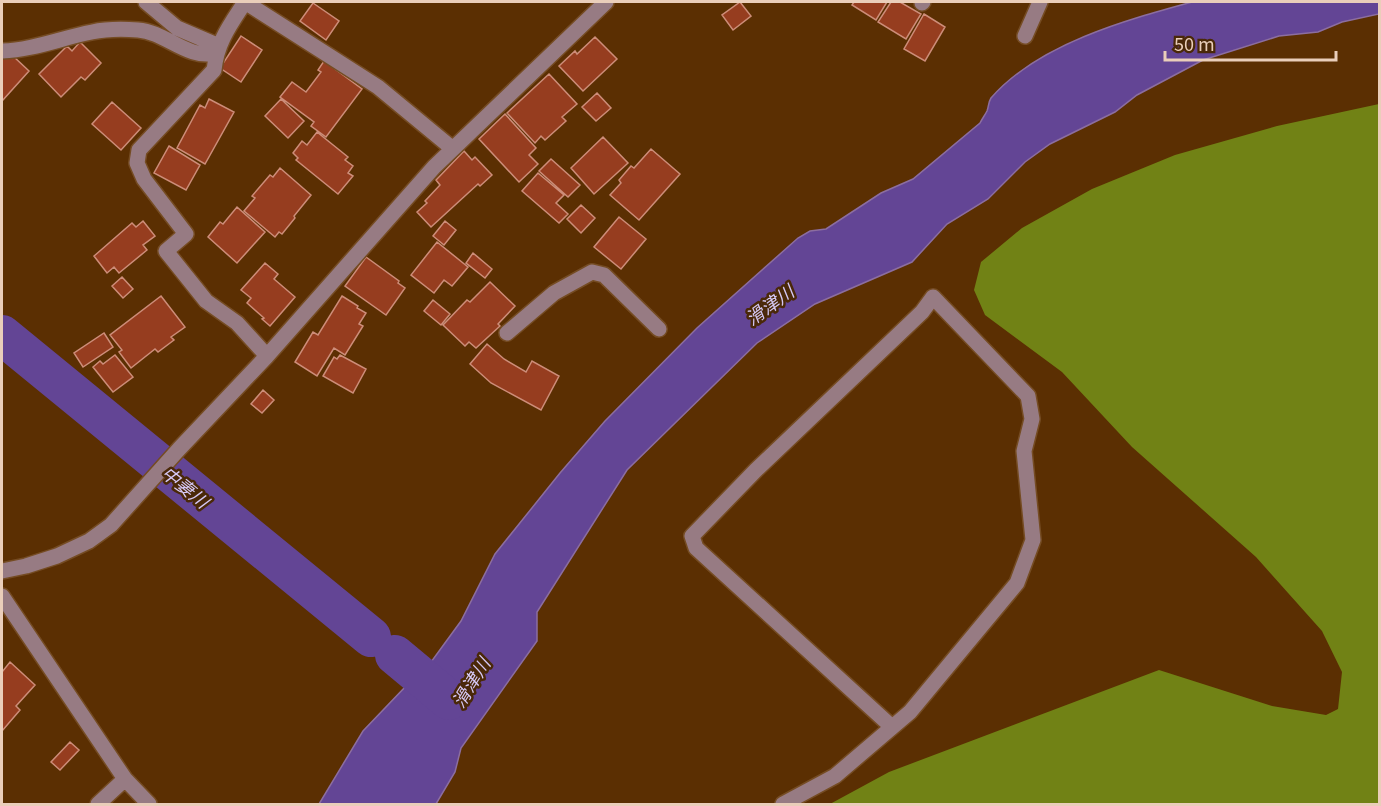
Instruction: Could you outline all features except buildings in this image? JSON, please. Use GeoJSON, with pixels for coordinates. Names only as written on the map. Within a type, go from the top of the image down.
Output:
{"type":"FeatureCollection","features":[{"type":"Feature","properties":{"kind":"street"},"geometry":{"type":"LineString","coordinates":[[146,2],[177,28],[217,49]]}},
{"type":"Feature","properties":{"kind":"street"},"geometry":{"type":"LineString","coordinates":[[267,356],[237,323],[206,301],[166,251],[186,234],[144,179],[137,163],[138,150],[214,70],[217,49],[245,2],[378,87],[453,149]]}},
{"type":"Feature","properties":{"kind":"street"},"geometry":{"type":"LineString","coordinates":[[2,571],[57,556],[89,541],[111,525],[267,356],[434,167],[606,2]]}},
{"type":"Feature","properties":{"kind":"street"},"geometry":{"type":"LineString","coordinates":[[1025,36],[1040,2]]}},
{"type":"Feature","properties":{"kind":"street"},"geometry":{"type":"LineString","coordinates":[[2,51],[17,50],[93,32],[131,30],[148,31],[205,56],[217,49]]}},
{"type":"Feature","properties":{"kind":"street"},"geometry":{"type":"LineString","coordinates":[[507,333],[554,293],[592,272],[604,275],[659,329]]}},
{"type":"Feature","properties":{"kind":"street"},"geometry":{"type":"LineString","coordinates":[[783,804],[835,776],[910,712],[1017,583],[1033,540],[1024,451],[1032,419],[1028,396],[933,297],[922,312],[756,471],[692,536],[696,548],[892,727]]}},
{"type":"Feature","properties":{"kind":"street"},"geometry":{"type":"LineString","coordinates":[[2,596],[125,779],[149,804]]}},
{"type":"Feature","properties":{"kind":"street"},"geometry":{"type":"LineString","coordinates":[[99,804],[125,779]]}},
{"type":"Feature","properties":{"kind":"green space"},"geometry":{"type":"Polygon","coordinates":[[[1379,104],[1379,804],[830,804],[889,772],[1159,670],[1272,706],[1326,715],[1338,709],[1342,672],[1322,631],[1256,557],[1132,447],[1062,372],[985,315],[974,290],[981,262],[1022,228],[1092,189],[1175,155],[1277,126],[1379,104]]]}},
{"type":"Feature","properties":{"kind":"water","name":"滑津川"},"geometry":{"type":"Polygon","coordinates":[[[1192,2],[1379,2],[1379,14],[1342,22],[1318,32],[1279,36],[1203,60],[1137,95],[1115,112],[1050,144],[1025,162],[988,199],[947,224],[912,262],[815,304],[757,343],[627,470],[537,612],[537,641],[461,748],[455,772],[436,804],[319,804],[363,731],[406,686],[400,674],[412,659],[426,669],[461,621],[495,554],[605,421],[697,328],[798,238],[810,231],[826,229],[881,193],[913,179],[980,123],[991,98],[1010,79],[1033,63],[1084,36],[1192,2]]]}},
{"type":"Feature","properties":{"kind":"waterway","name":"中妻川"},"geometry":{"type":"LineString","coordinates":[[2,335],[371,637]]}},
{"type":"Feature","properties":{"kind":"waterway","name":"中妻川"},"geometry":{"type":"LineString","coordinates":[[395,655],[449,700]]}}]}
